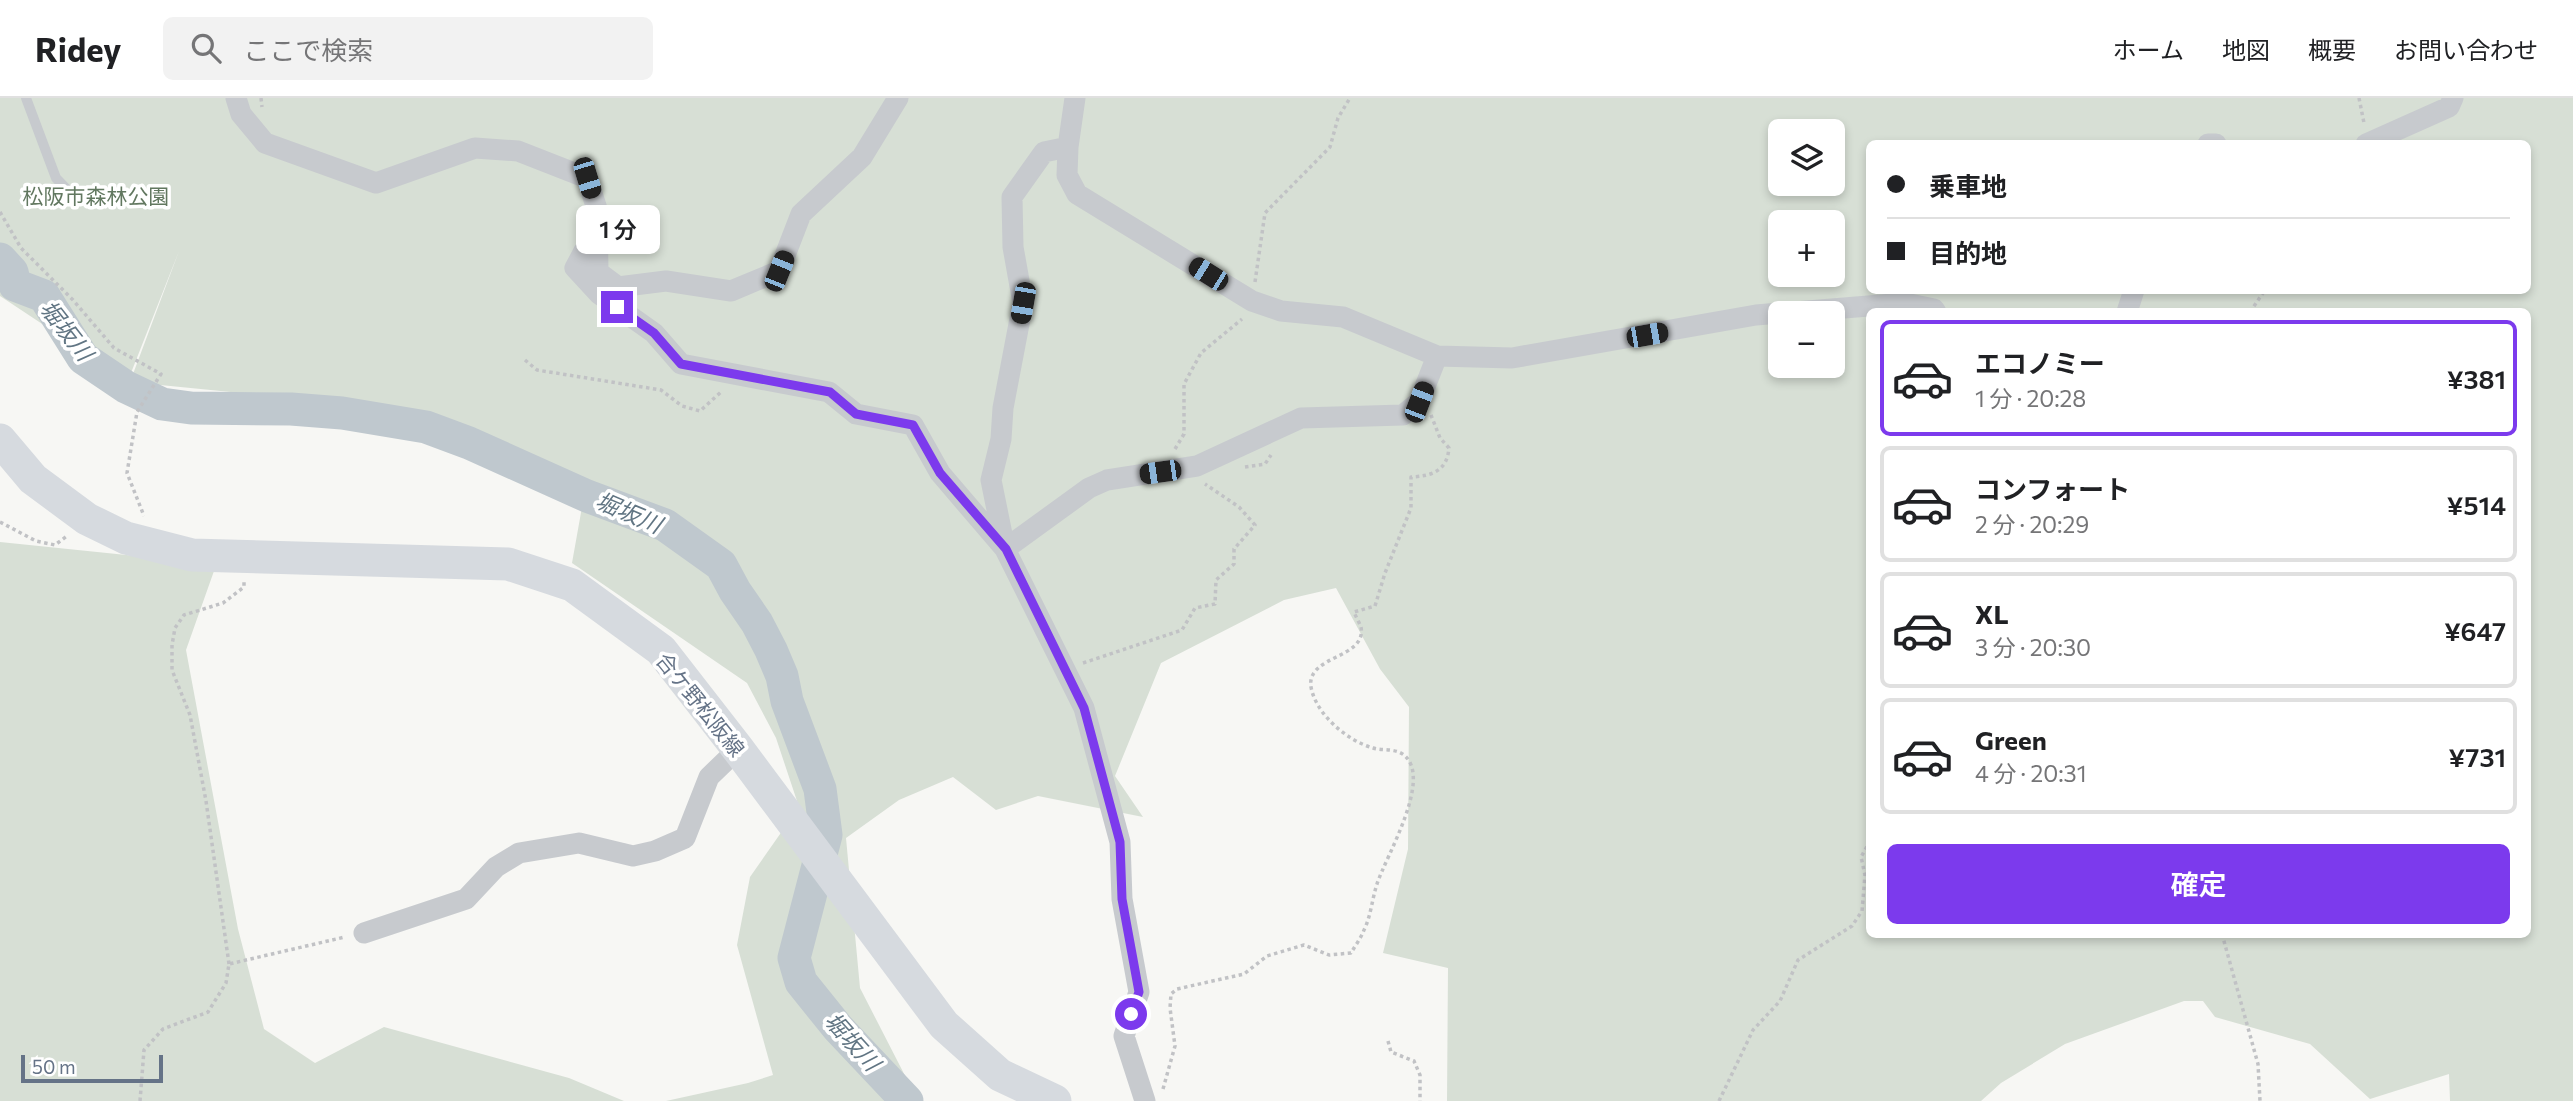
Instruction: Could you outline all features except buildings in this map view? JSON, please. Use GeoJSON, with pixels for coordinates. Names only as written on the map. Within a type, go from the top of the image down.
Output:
{"type":"FeatureCollection","features":[{"type":"Feature","properties":{"kind":"main road","name":"合ケ野松阪線"},"geometry":{"type":"LineString","coordinates":[[0,440],[33,479],[87,519],[126,538],[192,555],[508,564],[572,585],[661,650],[738,748],[944,1025],[1000,1075],[1055,1101]]}},
{"type":"Feature","properties":{"kind":"street"},"geometry":{"type":"LineString","coordinates":[[236,98],[241,114],[265,143],[376,183],[475,148],[518,151],[587,178],[597,209],[598,272]]}},
{"type":"Feature","properties":{"kind":"street"},"geometry":{"type":"LineString","coordinates":[[898,98],[862,157],[801,214],[779,271],[731,291],[666,282],[618,287],[598,272],[584,251],[575,268],[599,294],[654,333],[681,364],[830,392],[856,414],[913,425],[940,473],[1006,549]]}},
{"type":"Feature","properties":{"kind":"street"},"geometry":{"type":"LineString","coordinates":[[1075,98],[1067,175],[1077,194],[1252,301],[1281,311],[1343,317],[1437,356],[1512,358],[1768,314]]}},
{"type":"Feature","properties":{"kind":"street"},"geometry":{"type":"LineString","coordinates":[[2372,140],[2449,107],[2453,98]]}},
{"type":"Feature","properties":{"kind":"street"},"geometry":{"type":"LineString","coordinates":[[1068,147],[1044,152],[1012,197],[1013,247],[1023,303],[1003,408],[1001,439],[991,480],[1006,549],[1084,708],[1120,842],[1122,899],[1139,992],[1124,1036],[1154,1096]]}},
{"type":"Feature","properties":{"kind":"street"},"geometry":{"type":"LineString","coordinates":[[1845,308],[1905,303],[1929,308]]}},
{"type":"Feature","properties":{"kind":"street"},"geometry":{"type":"LineString","coordinates":[[1006,549],[1089,488],[1107,480],[1197,466],[1301,418],[1403,415],[1419,402],[1437,356]]}},
{"type":"Feature","properties":{"kind":"street"},"geometry":{"type":"LineString","coordinates":[[364,933],[466,899],[496,867],[519,853],[579,843],[633,856],[655,851],[685,838],[709,777],[738,748]]}},
{"type":"Feature","properties":{"kind":"lane"},"geometry":{"type":"LineString","coordinates":[[26,98],[56,178],[76,199]]}},
{"type":"Feature","properties":{"kind":"path"},"geometry":{"type":"LineString","coordinates":[[1065,669],[1182,630],[1195,608],[1215,604],[1216,580],[1234,564],[1234,549],[1255,525],[1239,507],[1203,483],[1188,467],[1169,461],[1184,434],[1184,384],[1200,353],[1245,316],[1252,301],[1265,213],[1330,147],[1338,118],[1350,98]]}},
{"type":"Feature","properties":{"kind":"path"},"geometry":{"type":"LineString","coordinates":[[2359,98],[2367,140]]}},
{"type":"Feature","properties":{"kind":"path"},"geometry":{"type":"LineString","coordinates":[[0,212],[21,248],[73,300],[114,348],[161,374],[137,412],[127,473],[155,545]]}},
{"type":"Feature","properties":{"kind":"path"},"geometry":{"type":"LineString","coordinates":[[525,360],[537,370],[661,390],[682,406],[700,411],[736,374]]}},
{"type":"Feature","properties":{"kind":"path"},"geometry":{"type":"LineString","coordinates":[[1154,1096],[1175,1046],[1170,1008],[1171,994],[1177,989],[1244,974],[1267,956],[1304,945],[1329,955],[1351,953],[1365,929],[1377,884],[1410,804],[1413,772],[1405,756],[1393,750],[1375,749],[1352,741],[1323,712],[1312,692],[1310,681],[1321,664],[1343,655],[1360,639],[1361,629],[1354,612],[1375,606],[1411,508],[1411,477],[1424,476],[1438,470],[1448,459],[1449,448],[1440,438],[1426,406],[1419,402]]}},
{"type":"Feature","properties":{"kind":"path"},"geometry":{"type":"LineString","coordinates":[[0,522],[36,541],[55,545],[87,519]]}},
{"type":"Feature","properties":{"kind":"path"},"geometry":{"type":"LineString","coordinates":[[140,1101],[145,1051],[163,1029],[208,1012],[226,983],[229,964],[206,800],[190,715],[172,670],[172,645],[175,628],[184,615],[223,603],[244,587],[246,556]]}},
{"type":"Feature","properties":{"kind":"path"},"geometry":{"type":"LineString","coordinates":[[1719,1101],[1754,1030],[1780,1001],[1798,960],[1852,926],[1862,911],[1865,875],[1861,857],[1866,848]]}},
{"type":"Feature","properties":{"kind":"path"},"geometry":{"type":"LineString","coordinates":[[229,964],[364,933]]}},
{"type":"Feature","properties":{"kind":"path"},"geometry":{"type":"LineString","coordinates":[[2223,938],[2258,1064],[2260,1101]]}},
{"type":"Feature","properties":{"kind":"path"},"geometry":{"type":"LineString","coordinates":[[1388,1041],[1391,1052],[1414,1061],[1420,1075],[1420,1101]]}},
{"type":"Feature","properties":{"kind":"green space","name":"松阪市森林公園"},"geometry":{"type":"Polygon","coordinates":[[[0,98],[2573,98],[2573,1101],[2450,1101],[2449,1074],[2370,1099],[2310,1044],[2215,1017],[2203,1001],[2184,1001],[2065,1044],[2001,1083],[1981,1101],[1447,1101],[1448,968],[1383,953],[1408,849],[1409,707],[1380,669],[1336,588],[1284,600],[1161,663],[1115,776],[1143,817],[1038,796],[996,810],[953,777],[899,800],[846,838],[860,988],[918,1101],[666,1101],[773,1075],[737,945],[750,877],[799,807],[776,738],[747,683],[572,563],[587,479],[414,410],[130,382],[179,251],[129,378],[0,296],[0,98]]]}},
{"type":"Feature","properties":{"kind":"green space"},"geometry":{"type":"Polygon","coordinates":[[[0,542],[136,556],[214,571],[186,650],[238,929],[264,1029],[315,1063],[384,1027],[569,1078],[624,1101],[0,1101],[0,542]]]}},
{"type":"Feature","properties":{"kind":"waterway","name":"堀坂川"},"geometry":{"type":"LineString","coordinates":[[0,259],[12,272],[15,285],[44,296],[83,358],[126,387],[162,404],[191,408],[291,409],[342,413],[426,427],[469,443],[587,496],[665,525],[721,565],[771,650],[820,789],[826,835],[794,958],[801,982],[838,1028],[907,1101]]}},
{"type":"Feature","properties":{"kind":"route"},"geometry":{"type":"LineString","coordinates":[[617,307],[654,333],[681,364],[830,392],[856,414],[913,425],[940,473],[1006,549],[1084,708],[1120,842],[1122,899],[1139,992],[1131,1014]]}}]}
